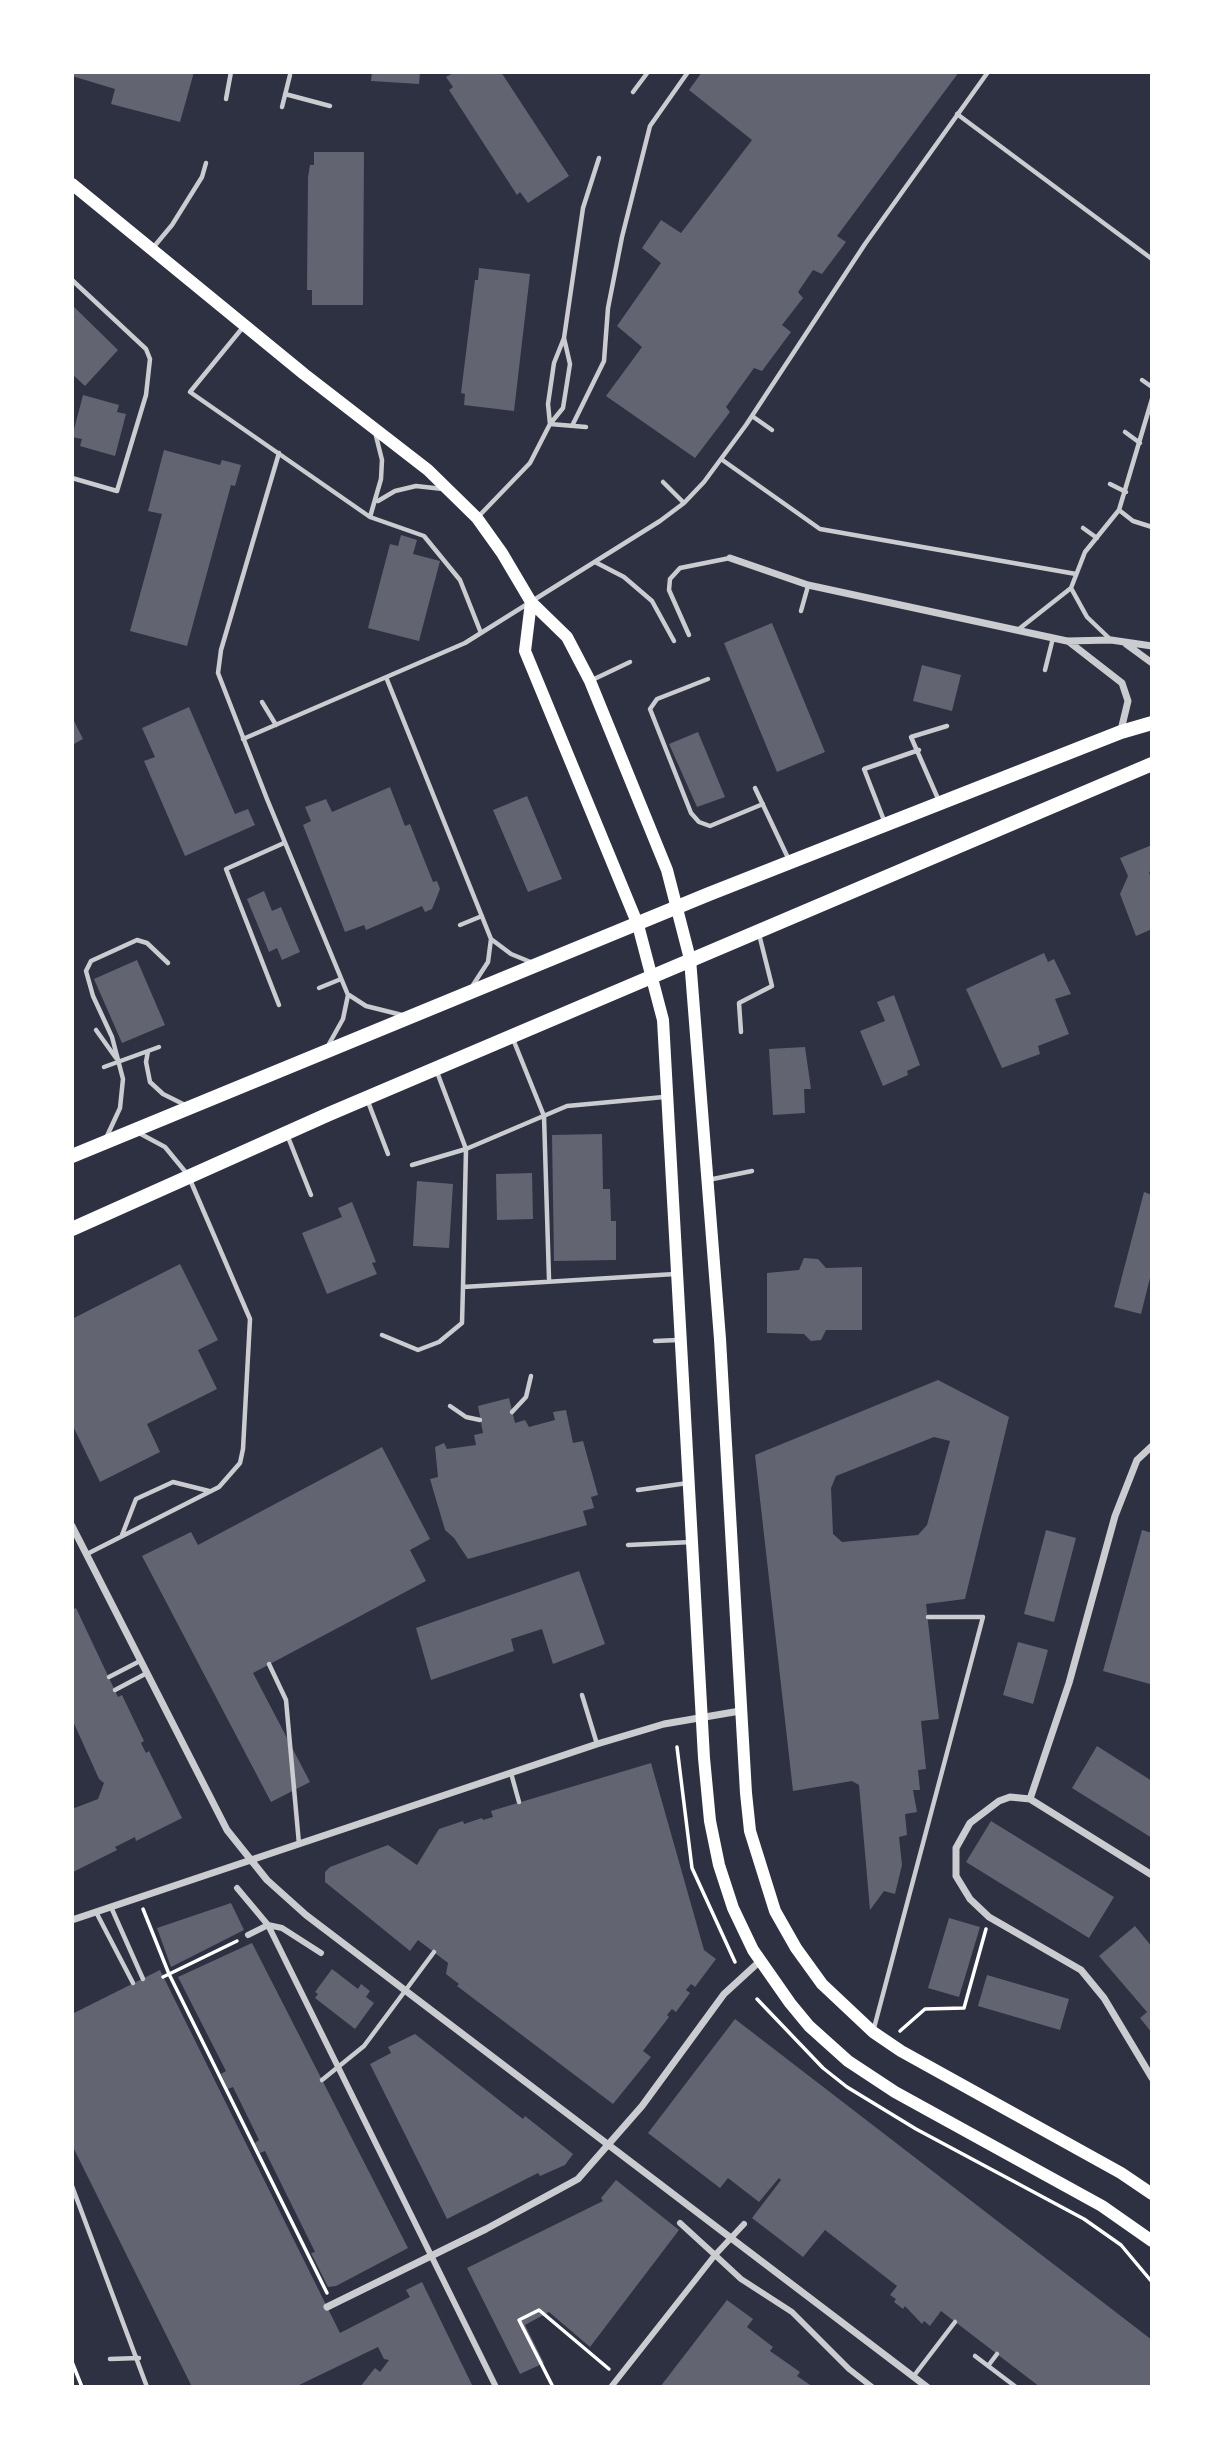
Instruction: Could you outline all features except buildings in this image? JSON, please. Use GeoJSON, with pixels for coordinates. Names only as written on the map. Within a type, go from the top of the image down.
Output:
{"type":"FeatureCollection","features":[{"type":"Feature","properties":{"kind":"main road"},"geometry":{"type":"LineString","coordinates":[[72,184],[452,492],[477,518],[502,553],[531,602],[567,637],[590,681],[667,870],[690,959],[720,1339],[740,1711],[750,1831],[775,1911],[796,1948],[822,1983],[873,2032],[901,2051],[1121,2173],[1152,2194]]}},
{"type":"Feature","properties":{"kind":"main road"},"geometry":{"type":"LineString","coordinates":[[531,602],[525,651],[638,925],[663,1020],[683,1340],[701,1717],[710,1821],[719,1865],[733,1908],[760,1961],[808,2026],[870,2076],[1102,2206],[1152,2241]]}},
{"type":"Feature","properties":{"kind":"main road"},"geometry":{"type":"LineString","coordinates":[[72,1156],[939,802],[1121,732],[1152,723]]}},
{"type":"Feature","properties":{"kind":"main road"},"geometry":{"type":"LineString","coordinates":[[72,1229],[367,1097],[1152,764]]}},
{"type":"Feature","properties":{"kind":"street"},"geometry":{"type":"LineString","coordinates":[[730,558],[808,585],[1067,641],[1111,640],[1152,646]]}},
{"type":"Feature","properties":{"kind":"street"},"geometry":{"type":"LineString","coordinates":[[1067,641],[1122,683],[1128,701],[1121,732]]}},
{"type":"Feature","properties":{"kind":"street"},"geometry":{"type":"LineString","coordinates":[[1122,641],[1152,663]]}},
{"type":"Feature","properties":{"kind":"street"},"geometry":{"type":"LineString","coordinates":[[1030,1799],[1069,1682],[1115,1516],[1137,1460],[1152,1446]]}},
{"type":"Feature","properties":{"kind":"street"},"geometry":{"type":"LineString","coordinates":[[72,1526],[226,1830],[248,1860],[275,1889],[927,2387]]}},
{"type":"Feature","properties":{"kind":"street"},"geometry":{"type":"LineString","coordinates":[[72,1920],[597,1744],[701,1717],[740,1711]]}},
{"type":"Feature","properties":{"kind":"street"},"geometry":{"type":"LineString","coordinates":[[1152,1875],[1030,1799],[1010,1797],[988,1807],[970,1823],[956,1848],[956,1876],[970,1899],[989,1917],[1082,1969],[1104,1998],[1152,2078]]}},
{"type":"Feature","properties":{"kind":"street"},"geometry":{"type":"LineString","coordinates":[[237,1888],[268,1925],[433,2254],[496,2387]]}},
{"type":"Feature","properties":{"kind":"street"},"geometry":{"type":"LineString","coordinates":[[248,1935],[268,1925],[282,1928],[321,1952]]}},
{"type":"Feature","properties":{"kind":"street"},"geometry":{"type":"LineString","coordinates":[[330,2306],[578,2179],[609,2146],[724,1994],[760,1961]]}},
{"type":"Feature","properties":{"kind":"street"},"geometry":{"type":"LineString","coordinates":[[680,2224],[741,2279],[792,2312],[849,2369],[872,2387]]}},
{"type":"Feature","properties":{"kind":"street"},"geometry":{"type":"LineString","coordinates":[[611,2387],[715,2255],[744,2224]]}},
{"type":"Feature","properties":{"kind":"lane"},"geometry":{"type":"LineString","coordinates":[[226,99],[232,72]]}},
{"type":"Feature","properties":{"kind":"lane"},"geometry":{"type":"LineString","coordinates":[[633,92],[648,72]]}},
{"type":"Feature","properties":{"kind":"lane"},"geometry":{"type":"LineString","coordinates":[[572,426],[604,361],[610,296],[650,126],[688,72]]}},
{"type":"Feature","properties":{"kind":"lane"},"geometry":{"type":"LineString","coordinates":[[243,739],[481,633],[684,503],[752,416],[865,244],[988,72]]}},
{"type":"Feature","properties":{"kind":"lane"},"geometry":{"type":"LineString","coordinates":[[282,107],[290,75]]}},
{"type":"Feature","properties":{"kind":"lane"},"geometry":{"type":"LineString","coordinates":[[285,94],[330,106]]}},
{"type":"Feature","properties":{"kind":"lane"},"geometry":{"type":"LineString","coordinates":[[957,114],[1152,259]]}},
{"type":"Feature","properties":{"kind":"lane"},"geometry":{"type":"LineString","coordinates":[[550,424],[548,404],[554,363],[564,338],[583,208],[599,158]]}},
{"type":"Feature","properties":{"kind":"lane"},"geometry":{"type":"LineString","coordinates":[[152,250],[172,225],[202,177],[206,163]]}},
{"type":"Feature","properties":{"kind":"lane"},"geometry":{"type":"LineString","coordinates":[[72,279],[146,349],[150,359],[146,395],[117,491],[72,478]]}},
{"type":"Feature","properties":{"kind":"lane"},"geometry":{"type":"LineString","coordinates":[[244,325],[190,392],[370,517],[424,536],[460,580],[481,633]]}},
{"type":"Feature","properties":{"kind":"lane"},"geometry":{"type":"LineString","coordinates":[[477,518],[530,463],[550,424],[563,408],[570,364],[564,338]]}},
{"type":"Feature","properties":{"kind":"lane"},"geometry":{"type":"LineString","coordinates":[[1142,380],[1152,387]]}},
{"type":"Feature","properties":{"kind":"lane"},"geometry":{"type":"LineString","coordinates":[[1017,630],[1071,589],[1085,552],[1119,510],[1152,399]]}},
{"type":"Feature","properties":{"kind":"lane"},"geometry":{"type":"LineString","coordinates":[[752,416],[772,430]]}},
{"type":"Feature","properties":{"kind":"lane"},"geometry":{"type":"LineString","coordinates":[[368,423],[377,438],[382,460],[377,501],[370,517]]}},
{"type":"Feature","properties":{"kind":"lane"},"geometry":{"type":"LineString","coordinates":[[550,424],[586,427]]}},
{"type":"Feature","properties":{"kind":"lane"},"geometry":{"type":"LineString","coordinates":[[1125,432],[1140,443]]}},
{"type":"Feature","properties":{"kind":"lane"},"geometry":{"type":"LineString","coordinates":[[279,453],[218,662],[223,688],[284,844],[348,995],[366,1006],[411,1017]]}},
{"type":"Feature","properties":{"kind":"lane"},"geometry":{"type":"LineString","coordinates":[[721,459],[820,528],[1076,574]]}},
{"type":"Feature","properties":{"kind":"lane"},"geometry":{"type":"LineString","coordinates":[[663,482],[684,503]]}},
{"type":"Feature","properties":{"kind":"lane"},"geometry":{"type":"LineString","coordinates":[[1110,484],[1126,492]]}},
{"type":"Feature","properties":{"kind":"lane"},"geometry":{"type":"LineString","coordinates":[[377,501],[395,491],[416,486],[452,492]]}},
{"type":"Feature","properties":{"kind":"lane"},"geometry":{"type":"LineString","coordinates":[[1119,510],[1133,521],[1152,527]]}},
{"type":"Feature","properties":{"kind":"lane"},"geometry":{"type":"LineString","coordinates":[[1083,528],[1097,538]]}},
{"type":"Feature","properties":{"kind":"lane"},"geometry":{"type":"LineString","coordinates":[[689,635],[669,590],[670,579],[680,568],[730,558]]}},
{"type":"Feature","properties":{"kind":"lane"},"geometry":{"type":"LineString","coordinates":[[594,562],[624,577],[652,601],[674,642]]}},
{"type":"Feature","properties":{"kind":"lane"},"geometry":{"type":"LineString","coordinates":[[801,611],[808,585]]}},
{"type":"Feature","properties":{"kind":"lane"},"geometry":{"type":"LineString","coordinates":[[1071,589],[1087,617],[1111,640]]}},
{"type":"Feature","properties":{"kind":"lane"},"geometry":{"type":"LineString","coordinates":[[1045,670],[1053,638]]}},
{"type":"Feature","properties":{"kind":"lane"},"geometry":{"type":"LineString","coordinates":[[590,681],[630,662]]}},
{"type":"Feature","properties":{"kind":"lane"},"geometry":{"type":"LineString","coordinates":[[386,677],[492,939],[511,954],[540,965]]}},
{"type":"Feature","properties":{"kind":"lane"},"geometry":{"type":"LineString","coordinates":[[708,679],[657,699],[650,709],[691,813],[699,822],[710,826],[763,804]]}},
{"type":"Feature","properties":{"kind":"lane"},"geometry":{"type":"LineString","coordinates":[[262,702],[276,725]]}},
{"type":"Feature","properties":{"kind":"lane"},"geometry":{"type":"LineString","coordinates":[[939,802],[919,750],[911,737],[947,726]]}},
{"type":"Feature","properties":{"kind":"lane"},"geometry":{"type":"LineString","coordinates":[[885,824],[864,769],[919,750]]}},
{"type":"Feature","properties":{"kind":"lane"},"geometry":{"type":"LineString","coordinates":[[755,788],[790,862]]}},
{"type":"Feature","properties":{"kind":"lane"},"geometry":{"type":"LineString","coordinates":[[279,1005],[226,869],[284,844]]}},
{"type":"Feature","properties":{"kind":"lane"},"geometry":{"type":"LineString","coordinates":[[460,925],[482,916]]}},
{"type":"Feature","properties":{"kind":"lane"},"geometry":{"type":"LineString","coordinates":[[741,1032],[739,1003],[772,986],[758,930]]}},
{"type":"Feature","properties":{"kind":"lane"},"geometry":{"type":"LineString","coordinates":[[465,996],[488,961],[492,939]]}},
{"type":"Feature","properties":{"kind":"lane"},"geometry":{"type":"LineString","coordinates":[[103,1143],[122,1100],[123,1079],[112,1037],[93,996],[86,971],[91,961],[137,940],[147,943],[168,963]]}},
{"type":"Feature","properties":{"kind":"lane"},"geometry":{"type":"LineString","coordinates":[[319,988],[341,979]]}},
{"type":"Feature","properties":{"kind":"lane"},"geometry":{"type":"LineString","coordinates":[[322,1054],[343,1019],[348,995]]}},
{"type":"Feature","properties":{"kind":"lane"},"geometry":{"type":"LineString","coordinates":[[96,1030],[118,1062]]}},
{"type":"Feature","properties":{"kind":"lane"},"geometry":{"type":"LineString","coordinates":[[512,1035],[544,1116],[549,1279]]}},
{"type":"Feature","properties":{"kind":"lane"},"geometry":{"type":"LineString","coordinates":[[104,1067],[159,1047]]}},
{"type":"Feature","properties":{"kind":"lane"},"geometry":{"type":"LineString","coordinates":[[148,1051],[146,1062],[150,1082],[167,1096],[192,1107]]}},
{"type":"Feature","properties":{"kind":"lane"},"geometry":{"type":"LineString","coordinates":[[382,1335],[418,1350],[439,1342],[462,1323],[466,1149],[435,1068]]}},
{"type":"Feature","properties":{"kind":"lane"},"geometry":{"type":"LineString","coordinates":[[367,1097],[387,1154]]}},
{"type":"Feature","properties":{"kind":"lane"},"geometry":{"type":"LineString","coordinates":[[412,1165],[466,1149],[567,1106],[668,1097]]}},
{"type":"Feature","properties":{"kind":"lane"},"geometry":{"type":"LineString","coordinates":[[86,1555],[210,1491],[228,1480],[240,1463],[252,1332],[242,1294],[188,1175],[165,1147],[134,1131]]}},
{"type":"Feature","properties":{"kind":"lane"},"geometry":{"type":"LineString","coordinates":[[286,1133],[311,1195]]}},
{"type":"Feature","properties":{"kind":"lane"},"geometry":{"type":"LineString","coordinates":[[707,1180],[752,1171]]}},
{"type":"Feature","properties":{"kind":"lane"},"geometry":{"type":"LineString","coordinates":[[463,1287],[549,1279],[679,1274]]}},
{"type":"Feature","properties":{"kind":"lane"},"geometry":{"type":"LineString","coordinates":[[655,1341],[683,1340]]}},
{"type":"Feature","properties":{"kind":"lane"},"geometry":{"type":"LineString","coordinates":[[512,1412],[526,1398],[531,1376]]}},
{"type":"Feature","properties":{"kind":"lane"},"geometry":{"type":"LineString","coordinates":[[450,1406],[466,1417],[480,1420]]}},
{"type":"Feature","properties":{"kind":"lane"},"geometry":{"type":"LineString","coordinates":[[122,1535],[136,1499],[173,1482],[210,1491]]}},
{"type":"Feature","properties":{"kind":"lane"},"geometry":{"type":"LineString","coordinates":[[638,1490],[689,1483]]}},
{"type":"Feature","properties":{"kind":"lane"},"geometry":{"type":"LineString","coordinates":[[628,1545],[693,1542]]}},
{"type":"Feature","properties":{"kind":"lane"},"geometry":{"type":"LineString","coordinates":[[873,2032],[983,1617],[928,1617]]}},
{"type":"Feature","properties":{"kind":"lane"},"geometry":{"type":"LineString","coordinates":[[109,1677],[141,1660]]}},
{"type":"Feature","properties":{"kind":"lane"},"geometry":{"type":"LineString","coordinates":[[269,1664],[286,1700],[299,1846]]}},
{"type":"Feature","properties":{"kind":"lane"},"geometry":{"type":"LineString","coordinates":[[115,1690],[147,1673]]}},
{"type":"Feature","properties":{"kind":"lane"},"geometry":{"type":"LineString","coordinates":[[582,1695],[597,1744]]}},
{"type":"Feature","properties":{"kind":"lane"},"geometry":{"type":"LineString","coordinates":[[511,1773],[519,1802]]}},
{"type":"Feature","properties":{"kind":"lane"},"geometry":{"type":"LineString","coordinates":[[111,1907],[143,1979]]}},
{"type":"Feature","properties":{"kind":"lane"},"geometry":{"type":"LineString","coordinates":[[96,1912],[133,1983]]}},
{"type":"Feature","properties":{"kind":"lane"},"geometry":{"type":"LineString","coordinates":[[322,2080],[364,2046],[434,1952]]}},
{"type":"Feature","properties":{"kind":"lane"},"geometry":{"type":"LineString","coordinates":[[72,2186],[148,2387]]}},
{"type":"Feature","properties":{"kind":"lane"},"geometry":{"type":"LineString","coordinates":[[913,2377],[955,2322]]}},
{"type":"Feature","properties":{"kind":"lane"},"geometry":{"type":"LineString","coordinates":[[988,2366],[997,2354]]}},
{"type":"Feature","properties":{"kind":"lane"},"geometry":{"type":"LineString","coordinates":[[975,2356],[1016,2387]]}},
{"type":"Feature","properties":{"kind":"lane"},"geometry":{"type":"LineString","coordinates":[[110,2359],[139,2358]]}},
{"type":"Feature","properties":{"kind":"path"},"geometry":{"type":"LineString","coordinates":[[677,1747],[692,1868],[735,1962]]}},
{"type":"Feature","properties":{"kind":"path"},"geometry":{"type":"LineString","coordinates":[[138,1897],[169,1974],[330,2306]]}},
{"type":"Feature","properties":{"kind":"path"},"geometry":{"type":"LineString","coordinates":[[900,2031],[925,2009],[964,2008],[989,1917]]}},
{"type":"Feature","properties":{"kind":"path"},"geometry":{"type":"LineString","coordinates":[[163,1977],[248,1935]]}},
{"type":"Feature","properties":{"kind":"path"},"geometry":{"type":"LineString","coordinates":[[757,1999],[823,2068],[847,2087],[916,2129],[1084,2219],[1121,2245],[1152,2282]]}},
{"type":"Feature","properties":{"kind":"path"},"geometry":{"type":"LineString","coordinates":[[553,2387],[519,2320],[539,2310],[619,2378]]}},
{"type":"Feature","properties":{"kind":"path"},"geometry":{"type":"LineString","coordinates":[[72,2362],[82,2387]]}}]}
